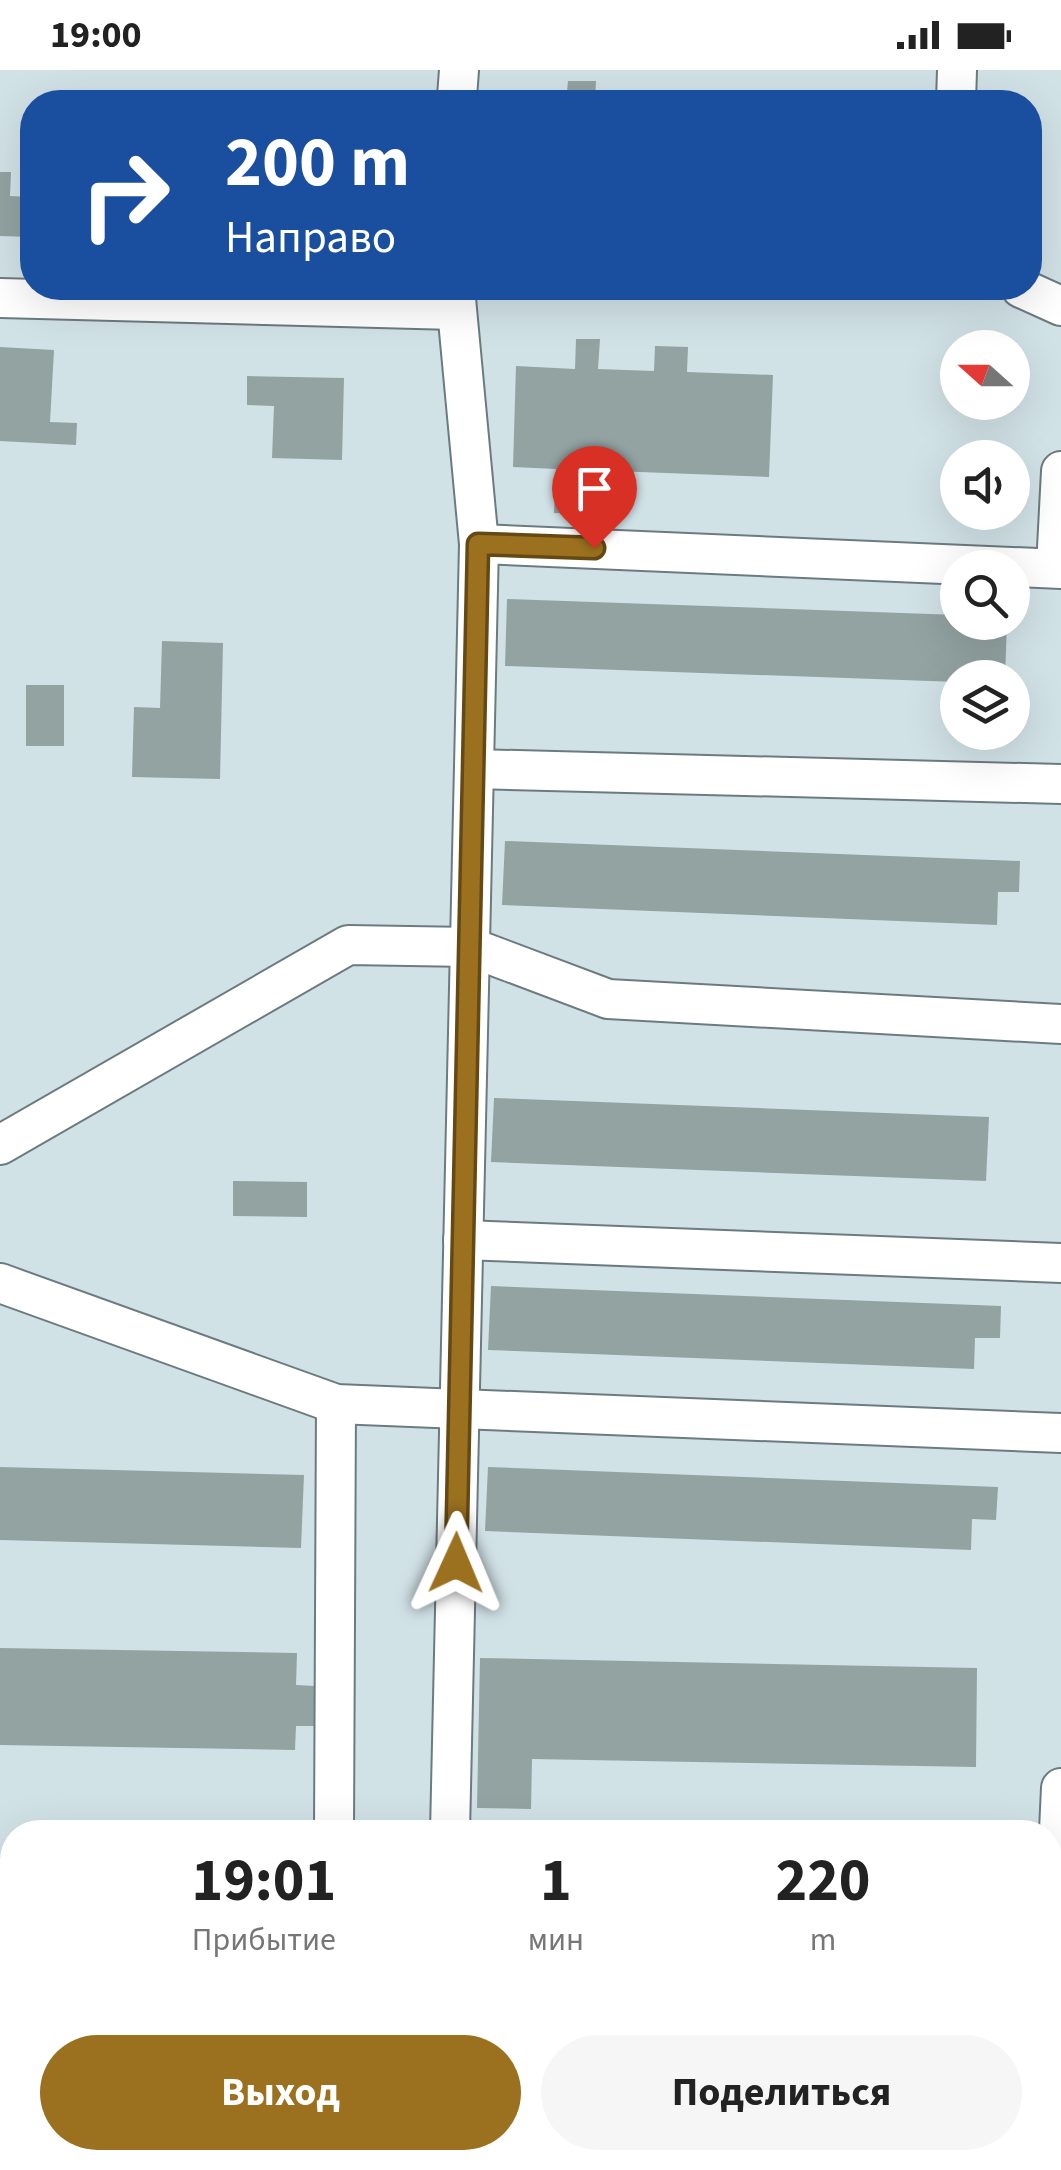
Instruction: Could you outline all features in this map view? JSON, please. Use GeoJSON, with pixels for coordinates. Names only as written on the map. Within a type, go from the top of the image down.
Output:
{"type":"FeatureCollection","features":[{"type":"Feature","properties":{"kind":"lane"},"geometry":{"type":"LineString","coordinates":[[450,1820],[478,544],[455,300]]}},
{"type":"Feature","properties":{"kind":"lane"},"geometry":{"type":"LineString","coordinates":[[478,544],[1058,568],[1061,471]]}},
{"type":"Feature","properties":{"kind":"lane"},"geometry":{"type":"LineString","coordinates":[[474,768],[1061,784]]}},
{"type":"Feature","properties":{"kind":"lane"},"geometry":{"type":"LineString","coordinates":[[0,1145],[348,945],[470,947],[608,999],[1061,1024]]}},
{"type":"Feature","properties":{"kind":"lane"},"geometry":{"type":"LineString","coordinates":[[463,1240],[1061,1263]]}},
{"type":"Feature","properties":{"kind":"lane"},"geometry":{"type":"LineString","coordinates":[[0,1283],[336,1404],[1061,1433]]}},
{"type":"Feature","properties":{"kind":"lane"},"geometry":{"type":"LineString","coordinates":[[334,1820],[336,1404]]}},
{"type":"Feature","properties":{"kind":"lane"},"geometry":{"type":"LineString","coordinates":[[1058,1820],[1061,1788]]}},
{"type":"Feature","properties":{"kind":"building"},"geometry":{"type":"Polygon","coordinates":[[[568,81],[596,81],[596,90],[567,90],[568,81]]]}},
{"type":"Feature","properties":{"kind":"building"},"geometry":{"type":"Polygon","coordinates":[[[0,172],[11,172],[10,196],[20,196],[20,237],[0,236],[0,172]]]}},
{"type":"Feature","properties":{"kind":"building"},"geometry":{"type":"Polygon","coordinates":[[[576,339],[600,339],[598,369],[654,371],[655,346],[688,347],[687,372],[773,375],[769,477],[614,471],[612,515],[554,513],[556,469],[513,467],[516,366],[575,369],[576,339]]]}},
{"type":"Feature","properties":{"kind":"building"},"geometry":{"type":"Polygon","coordinates":[[[0,347],[54,350],[50,422],[77,423],[76,445],[0,441],[0,347]]]}},
{"type":"Feature","properties":{"kind":"building"},"geometry":{"type":"Polygon","coordinates":[[[247,376],[344,378],[342,460],[272,458],[274,406],[247,405],[247,376]]]}},
{"type":"Feature","properties":{"kind":"building"},"geometry":{"type":"Polygon","coordinates":[[[507,599],[940,614],[940,640],[1006,640],[1006,660],[940,660],[940,681],[505,666],[507,599]]]}},
{"type":"Feature","properties":{"kind":"building"},"geometry":{"type":"Polygon","coordinates":[[[162,641],[223,643],[220,779],[132,777],[134,707],[160,708],[162,641]]]}},
{"type":"Feature","properties":{"kind":"building"},"geometry":{"type":"Polygon","coordinates":[[[26,685],[64,685],[64,746],[26,746],[26,685]]]}},
{"type":"Feature","properties":{"kind":"building"},"geometry":{"type":"Polygon","coordinates":[[[505,841],[1020,861],[1019,892],[998,892],[997,925],[502,905],[505,841]]]}},
{"type":"Feature","properties":{"kind":"building"},"geometry":{"type":"Polygon","coordinates":[[[494,1098],[989,1117],[986,1181],[491,1162],[494,1098]]]}},
{"type":"Feature","properties":{"kind":"building"},"geometry":{"type":"Polygon","coordinates":[[[233,1181],[307,1182],[307,1217],[233,1216],[233,1181]]]}},
{"type":"Feature","properties":{"kind":"building"},"geometry":{"type":"Polygon","coordinates":[[[491,1286],[1001,1306],[1000,1338],[975,1338],[974,1369],[488,1350],[491,1286]]]}},
{"type":"Feature","properties":{"kind":"building"},"geometry":{"type":"Polygon","coordinates":[[[0,1467],[304,1475],[301,1548],[0,1540],[0,1467]]]}},
{"type":"Feature","properties":{"kind":"building"},"geometry":{"type":"Polygon","coordinates":[[[488,1467],[998,1487],[996,1520],[972,1519],[971,1550],[485,1531],[488,1467]]]}},
{"type":"Feature","properties":{"kind":"building"},"geometry":{"type":"Polygon","coordinates":[[[0,1648],[297,1653],[296,1685],[315,1686],[314,1726],[296,1726],[295,1750],[0,1745],[0,1648]]]}},
{"type":"Feature","properties":{"kind":"building"},"geometry":{"type":"Polygon","coordinates":[[[480,1658],[977,1668],[976,1767],[532,1759],[531,1809],[477,1808],[480,1658]]]}},
{"type":"Feature","properties":{"kind":"route"},"geometry":{"type":"LineString","coordinates":[[456,1563],[478,544],[594,548]]}}]}
